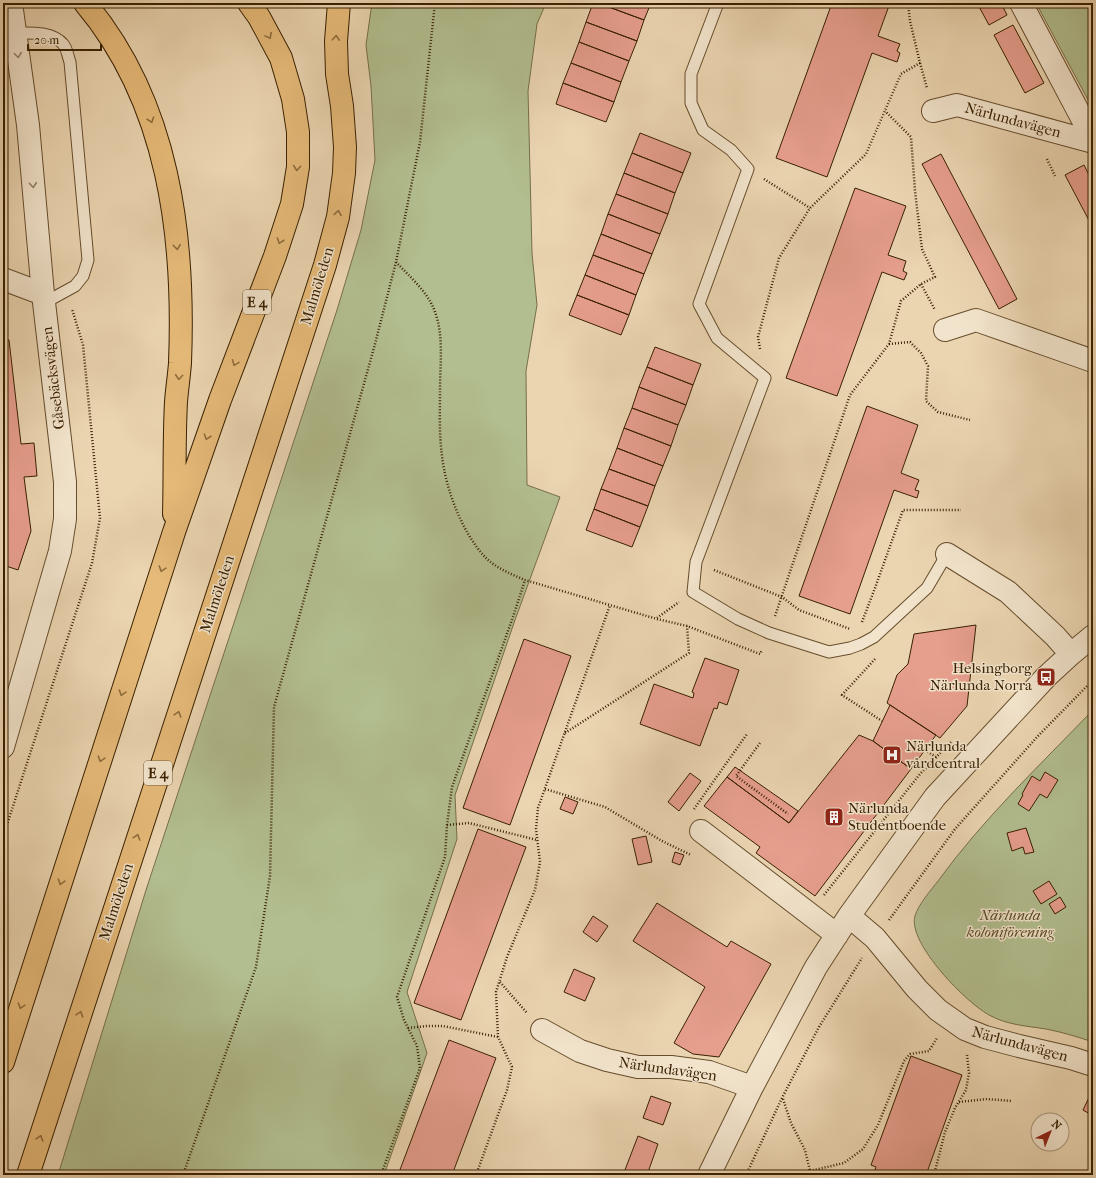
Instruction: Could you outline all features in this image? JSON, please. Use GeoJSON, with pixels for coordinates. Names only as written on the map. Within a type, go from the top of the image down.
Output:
{"type":"FeatureCollection","features":[{"type":"Feature","properties":{"kind":"highway"},"geometry":{"type":"LineString","coordinates":[[85,3],[110,36],[124,58],[147,108],[161,153],[174,216],[178,257],[180,306],[180,363],[176,402],[174,532]]}},
{"type":"Feature","properties":{"kind":"highway","name":"E 4"},"geometry":{"type":"LineString","coordinates":[[3,1062],[174,532],[292,204],[298,167],[298,132],[293,99],[281,58],[259,17],[249,3]]}},
{"type":"Feature","properties":{"kind":"highway","name":"Malmöleden"},"geometry":{"type":"LineString","coordinates":[[28,1175],[325,265],[338,217],[344,173],[345,147],[342,106],[337,74],[336,47],[339,3]]}},
{"type":"Feature","properties":{"kind":"street","name":"Gåsebäcksvägen"},"geometry":{"type":"LineString","coordinates":[[3,747],[60,552],[65,519],[65,482],[44,298],[28,125],[11,3]]}},
{"type":"Feature","properties":{"kind":"street","name":"Närlundavägen"},"geometry":{"type":"LineString","coordinates":[[1021,3],[1093,140]]}},
{"type":"Feature","properties":{"kind":"street","name":"Närlundavägen"},"geometry":{"type":"LineString","coordinates":[[933,111],[956,105],[1093,140]]}},
{"type":"Feature","properties":{"kind":"street"},"geometry":{"type":"LineString","coordinates":[[3,279],[44,298]]}},
{"type":"Feature","properties":{"kind":"street"},"geometry":{"type":"LineString","coordinates":[[945,330],[976,320],[1093,360]]}},
{"type":"Feature","properties":{"kind":"street"},"geometry":{"type":"LineString","coordinates":[[947,554],[1008,592],[1055,636],[1071,654]]}},
{"type":"Feature","properties":{"kind":"street"},"geometry":{"type":"LineString","coordinates":[[709,1175],[752,1087],[816,967],[849,916],[935,797],[1036,688],[1071,654],[1093,636]]}},
{"type":"Feature","properties":{"kind":"street"},"geometry":{"type":"LineString","coordinates":[[701,831],[837,935]]}},
{"type":"Feature","properties":{"kind":"street","name":"Närlundavägen"},"geometry":{"type":"LineString","coordinates":[[849,916],[875,938],[917,989],[938,1010],[957,1023],[985,1037],[1071,1058],[1093,1065]]}},
{"type":"Feature","properties":{"kind":"street","name":"Närlundavägen"},"geometry":{"type":"LineString","coordinates":[[542,1030],[580,1051],[607,1060],[638,1067],[671,1067],[709,1072],[752,1087]]}},
{"type":"Feature","properties":{"kind":"lane"},"geometry":{"type":"LineString","coordinates":[[718,3],[691,74],[691,104],[703,130],[731,150],[748,169],[699,304],[717,338],[764,378],[696,562],[693,592],[738,619],[769,633],[829,652],[850,648],[874,637],[927,588],[947,554]]}},
{"type":"Feature","properties":{"kind":"lane"},"geometry":{"type":"LineString","coordinates":[[15,33],[33,33],[54,36],[64,45],[70,62],[88,260],[83,276],[75,286],[44,298]]}},
{"type":"Feature","properties":{"kind":"path"},"geometry":{"type":"LineString","coordinates":[[182,1175],[256,967],[270,876],[274,707],[375,344],[396,262],[420,142],[435,3]]}},
{"type":"Feature","properties":{"kind":"path"},"geometry":{"type":"LineString","coordinates":[[764,378],[758,337],[779,258],[810,208],[866,154],[901,74],[920,63],[910,21],[908,3]]}},
{"type":"Feature","properties":{"kind":"path"},"geometry":{"type":"LineString","coordinates":[[1087,3],[1093,15]]}},
{"type":"Feature","properties":{"kind":"path"},"geometry":{"type":"LineString","coordinates":[[769,633],[850,395],[889,344],[901,301],[921,284],[935,277],[922,249],[910,137],[885,111]]}},
{"type":"Feature","properties":{"kind":"path"},"geometry":{"type":"LineString","coordinates":[[1047,159],[1055,176]]}},
{"type":"Feature","properties":{"kind":"path"},"geometry":{"type":"LineString","coordinates":[[748,169],[810,208]]}},
{"type":"Feature","properties":{"kind":"path"},"geometry":{"type":"LineString","coordinates":[[396,262],[424,291],[435,311],[440,334],[442,456],[448,486],[459,516],[470,536],[486,558],[505,571],[525,580],[657,619],[687,626],[760,654]]}},
{"type":"Feature","properties":{"kind":"path"},"geometry":{"type":"LineString","coordinates":[[921,284],[945,330]]}},
{"type":"Feature","properties":{"kind":"path"},"geometry":{"type":"LineString","coordinates":[[889,344],[910,342],[921,353],[928,366],[926,400],[938,412],[970,420]]}},
{"type":"Feature","properties":{"kind":"path"},"geometry":{"type":"LineString","coordinates":[[861,624],[903,510],[961,510]]}},
{"type":"Feature","properties":{"kind":"path"},"geometry":{"type":"LineString","coordinates":[[696,562],[782,597],[799,610],[851,629]]}},
{"type":"Feature","properties":{"kind":"path"},"geometry":{"type":"LineString","coordinates":[[381,1175],[420,1068],[417,1046],[404,1020],[397,997],[445,857],[452,786],[525,580]]}},
{"type":"Feature","properties":{"kind":"path"},"geometry":{"type":"LineString","coordinates":[[657,619],[693,592]]}},
{"type":"Feature","properties":{"kind":"path"},"geometry":{"type":"LineString","coordinates":[[476,1175],[507,1090],[512,1067],[498,1037],[496,992],[507,957],[535,890],[540,862],[536,829],[538,808],[610,605]]}},
{"type":"Feature","properties":{"kind":"path"},"geometry":{"type":"LineString","coordinates":[[565,733],[689,653],[687,626]]}},
{"type":"Feature","properties":{"kind":"path"},"geometry":{"type":"LineString","coordinates":[[874,637],[879,654],[842,695],[882,721]]}},
{"type":"Feature","properties":{"kind":"path"},"geometry":{"type":"LineString","coordinates":[[746,1175],[782,1098],[819,1027],[875,938],[955,829],[1038,736],[1093,680]]}},
{"type":"Feature","properties":{"kind":"path"},"geometry":{"type":"LineString","coordinates":[[701,831],[686,820],[747,734]]}},
{"type":"Feature","properties":{"kind":"path"},"geometry":{"type":"LineString","coordinates":[[760,743],[736,776],[788,814]]}},
{"type":"Feature","properties":{"kind":"path"},"geometry":{"type":"LineString","coordinates":[[925,750],[936,757]]}},
{"type":"Feature","properties":{"kind":"path"},"geometry":{"type":"LineString","coordinates":[[1093,778],[1093,791]]}},
{"type":"Feature","properties":{"kind":"path"},"geometry":{"type":"LineString","coordinates":[[545,789],[605,807],[662,841],[694,856]]}},
{"type":"Feature","properties":{"kind":"path"},"geometry":{"type":"LineString","coordinates":[[447,825],[469,823],[537,840]]}},
{"type":"Feature","properties":{"kind":"path"},"geometry":{"type":"LineString","coordinates":[[500,981],[542,1030]]}},
{"type":"Feature","properties":{"kind":"path"},"geometry":{"type":"LineString","coordinates":[[934,1175],[945,1132],[966,1090],[969,1073],[957,1023]]}},
{"type":"Feature","properties":{"kind":"path"},"geometry":{"type":"LineString","coordinates":[[810,1171],[844,1163],[863,1149],[878,1125],[904,1061],[910,1054],[929,1050],[957,1023]]}},
{"type":"Feature","properties":{"kind":"path"},"geometry":{"type":"LineString","coordinates":[[408,1028],[443,1026],[498,1037]]}},
{"type":"Feature","properties":{"kind":"path"},"geometry":{"type":"LineString","coordinates":[[782,1098],[791,1123],[806,1150],[811,1175]]}},
{"type":"Feature","properties":{"kind":"path"},"geometry":{"type":"LineString","coordinates":[[959,1102],[987,1099],[1012,1101]]}},
{"type":"Feature","properties":{"kind":"path"},"geometry":{"type":"LineString","coordinates":[[991,1175],[995,1172]]}},
{"type":"Feature","properties":{"kind":"green space"},"geometry":{"type":"Polygon","coordinates":[[[372,3],[546,3],[537,24],[528,91],[532,253],[537,305],[526,371],[527,485],[560,497],[515,620],[455,795],[457,839],[407,992],[427,1053],[384,1175],[58,1175],[146,890],[337,310],[361,230],[375,160],[371,86],[366,45],[372,3]]]}},
{"type":"Feature","properties":{"kind":"green space"},"geometry":{"type":"Polygon","coordinates":[[[1036,3],[1093,3],[1093,109],[1036,3]]]}},
{"type":"Feature","properties":{"kind":"green space","name":"Närlunda koloniförening"},"geometry":{"type":"Polygon","coordinates":[[[1093,710],[1093,1042],[1076,1036],[1046,1029],[1018,1025],[997,1019],[981,1010],[955,987],[929,957],[915,928],[915,916],[925,898],[955,858],[993,814],[1093,710]]]}},
{"type":"Feature","properties":{"kind":"building"},"geometry":{"type":"Polygon","coordinates":[[[593,3],[598,3],[644,20],[637,41],[586,22],[593,3]]]}},
{"type":"Feature","properties":{"kind":"building"},"geometry":{"type":"Polygon","coordinates":[[[598,3],[651,3],[644,20],[598,3]]]}},
{"type":"Feature","properties":{"kind":"building"},"geometry":{"type":"Polygon","coordinates":[[[832,3],[890,3],[878,36],[900,44],[897,51],[900,53],[897,62],[872,53],[827,177],[776,158],[832,3]]]}},
{"type":"Feature","properties":{"kind":"building"},"geometry":{"type":"Polygon","coordinates":[[[977,3],[1001,3],[1007,15],[989,25],[977,3]]]}},
{"type":"Feature","properties":{"kind":"building"},"geometry":{"type":"Polygon","coordinates":[[[586,22],[637,41],[629,61],[579,42],[586,22]]]}},
{"type":"Feature","properties":{"kind":"building"},"geometry":{"type":"Polygon","coordinates":[[[1013,25],[1044,83],[1025,93],[994,35],[1013,25]]]}},
{"type":"Feature","properties":{"kind":"building"},"geometry":{"type":"Polygon","coordinates":[[[579,42],[629,61],[621,82],[571,63],[579,42]]]}},
{"type":"Feature","properties":{"kind":"building"},"geometry":{"type":"Polygon","coordinates":[[[571,63],[621,82],[614,102],[563,83],[571,63]]]}},
{"type":"Feature","properties":{"kind":"building"},"geometry":{"type":"Polygon","coordinates":[[[563,83],[614,102],[606,122],[556,104],[563,83]]]}},
{"type":"Feature","properties":{"kind":"building"},"geometry":{"type":"Polygon","coordinates":[[[640,133],[691,153],[683,173],[632,153],[640,133]]]}},
{"type":"Feature","properties":{"kind":"building"},"geometry":{"type":"Polygon","coordinates":[[[632,153],[683,173],[675,193],[624,173],[632,153]]]}},
{"type":"Feature","properties":{"kind":"building"},"geometry":{"type":"Polygon","coordinates":[[[941,154],[1017,299],[999,309],[922,164],[941,154]]]}},
{"type":"Feature","properties":{"kind":"building"},"geometry":{"type":"Polygon","coordinates":[[[1084,165],[1093,183],[1093,228],[1065,175],[1084,165]]]}},
{"type":"Feature","properties":{"kind":"building"},"geometry":{"type":"Polygon","coordinates":[[[624,173],[675,193],[668,214],[616,194],[624,173]]]}},
{"type":"Feature","properties":{"kind":"building"},"geometry":{"type":"Polygon","coordinates":[[[855,188],[906,206],[888,255],[906,261],[903,271],[907,273],[904,280],[882,272],[837,396],[786,378],[855,188]]]}},
{"type":"Feature","properties":{"kind":"building"},"geometry":{"type":"Polygon","coordinates":[[[616,194],[668,214],[660,234],[608,214],[616,194]]]}},
{"type":"Feature","properties":{"kind":"building"},"geometry":{"type":"Polygon","coordinates":[[[608,214],[660,234],[652,254],[601,234],[608,214]]]}},
{"type":"Feature","properties":{"kind":"building"},"geometry":{"type":"Polygon","coordinates":[[[601,234],[652,254],[644,274],[593,255],[601,234]]]}},
{"type":"Feature","properties":{"kind":"building"},"geometry":{"type":"Polygon","coordinates":[[[593,255],[644,274],[636,295],[585,275],[593,255]]]}},
{"type":"Feature","properties":{"kind":"building"},"geometry":{"type":"Polygon","coordinates":[[[585,275],[636,295],[629,315],[577,295],[585,275]]]}},
{"type":"Feature","properties":{"kind":"building"},"geometry":{"type":"Polygon","coordinates":[[[577,295],[629,315],[621,335],[569,315],[577,295]]]}},
{"type":"Feature","properties":{"kind":"building"},"geometry":{"type":"Polygon","coordinates":[[[3,337],[9,340],[21,444],[34,443],[37,476],[24,477],[31,531],[18,570],[3,565],[3,337]]]}},
{"type":"Feature","properties":{"kind":"building"},"geometry":{"type":"Polygon","coordinates":[[[655,347],[701,364],[693,385],[647,367],[655,347]]]}},
{"type":"Feature","properties":{"kind":"building"},"geometry":{"type":"Polygon","coordinates":[[[647,367],[693,385],[686,405],[639,387],[647,367]]]}},
{"type":"Feature","properties":{"kind":"building"},"geometry":{"type":"Polygon","coordinates":[[[639,387],[686,405],[678,425],[632,408],[639,387]]]}},
{"type":"Feature","properties":{"kind":"building"},"geometry":{"type":"Polygon","coordinates":[[[867,406],[918,425],[901,473],[919,480],[915,490],[919,491],[917,498],[894,490],[850,614],[799,596],[867,406]]]}},
{"type":"Feature","properties":{"kind":"building"},"geometry":{"type":"Polygon","coordinates":[[[632,408],[678,425],[671,446],[624,428],[632,408]]]}},
{"type":"Feature","properties":{"kind":"building"},"geometry":{"type":"Polygon","coordinates":[[[624,428],[671,446],[663,466],[617,448],[624,428]]]}},
{"type":"Feature","properties":{"kind":"building"},"geometry":{"type":"Polygon","coordinates":[[[617,448],[663,466],[655,486],[609,469],[617,448]]]}},
{"type":"Feature","properties":{"kind":"building"},"geometry":{"type":"Polygon","coordinates":[[[609,469],[655,486],[648,506],[601,489],[609,469]]]}},
{"type":"Feature","properties":{"kind":"building"},"geometry":{"type":"Polygon","coordinates":[[[601,489],[648,506],[640,527],[594,509],[601,489]]]}},
{"type":"Feature","properties":{"kind":"building"},"geometry":{"type":"Polygon","coordinates":[[[594,509],[640,527],[632,547],[586,530],[594,509]]]}},
{"type":"Feature","properties":{"kind":"building"},"geometry":{"type":"Polygon","coordinates":[[[976,625],[967,706],[940,738],[887,703],[897,675],[908,664],[914,634],[976,625]]]}},
{"type":"Feature","properties":{"kind":"building"},"geometry":{"type":"Polygon","coordinates":[[[524,639],[571,656],[510,825],[463,808],[524,639]]]}},
{"type":"Feature","properties":{"kind":"building"},"geometry":{"type":"Polygon","coordinates":[[[705,658],[739,670],[727,705],[719,702],[717,709],[714,708],[700,746],[640,724],[654,684],[693,698],[694,693],[692,692],[705,658]]]}},
{"type":"Feature","properties":{"kind":"building"},"geometry":{"type":"Polygon","coordinates":[[[890,705],[936,735],[911,769],[873,741],[890,705]]]}},
{"type":"Feature","properties":{"kind":"building","name":"Närlunda Studentboende"},"geometry":{"type":"Polygon","coordinates":[[[859,735],[873,741],[911,769],[815,896],[756,853],[760,847],[704,806],[727,777],[789,823],[859,735]]]}},
{"type":"Feature","properties":{"kind":"building"},"geometry":{"type":"Polygon","coordinates":[[[735,767],[798,811],[789,823],[727,777],[735,767]]]}},
{"type":"Feature","properties":{"kind":"building"},"geometry":{"type":"Polygon","coordinates":[[[1045,772],[1058,780],[1047,798],[1040,794],[1029,811],[1018,804],[1023,795],[1022,794],[1032,776],[1040,781],[1045,772]]]}},
{"type":"Feature","properties":{"kind":"building"},"geometry":{"type":"Polygon","coordinates":[[[690,773],[701,781],[679,811],[668,802],[690,773]]]}},
{"type":"Feature","properties":{"kind":"building"},"geometry":{"type":"Polygon","coordinates":[[[565,797],[578,802],[573,814],[560,809],[565,797]]]}},
{"type":"Feature","properties":{"kind":"building"},"geometry":{"type":"Polygon","coordinates":[[[1026,828],[1034,852],[1025,854],[1023,847],[1012,851],[1007,833],[1026,828]]]}},
{"type":"Feature","properties":{"kind":"building"},"geometry":{"type":"Polygon","coordinates":[[[478,829],[526,847],[461,1020],[414,1003],[478,829]]]}},
{"type":"Feature","properties":{"kind":"building"},"geometry":{"type":"Polygon","coordinates":[[[646,836],[652,862],[638,865],[632,839],[646,836]]]}},
{"type":"Feature","properties":{"kind":"building"},"geometry":{"type":"Polygon","coordinates":[[[675,852],[684,855],[680,865],[672,862],[675,852]]]}},
{"type":"Feature","properties":{"kind":"building"},"geometry":{"type":"Polygon","coordinates":[[[1049,881],[1057,894],[1041,904],[1033,891],[1049,881]]]}},
{"type":"Feature","properties":{"kind":"building"},"geometry":{"type":"Polygon","coordinates":[[[1060,897],[1066,907],[1055,914],[1049,904],[1060,897]]]}},
{"type":"Feature","properties":{"kind":"building"},"geometry":{"type":"Polygon","coordinates":[[[657,903],[727,947],[731,941],[771,964],[719,1057],[693,1054],[674,1043],[705,987],[633,941],[657,903]]]}},
{"type":"Feature","properties":{"kind":"building"},"geometry":{"type":"Polygon","coordinates":[[[593,916],[608,926],[597,942],[583,932],[593,916]]]}},
{"type":"Feature","properties":{"kind":"building"},"geometry":{"type":"Polygon","coordinates":[[[574,969],[595,978],[585,1001],[564,992],[574,969]]]}},
{"type":"Feature","properties":{"kind":"building"},"geometry":{"type":"Polygon","coordinates":[[[449,1040],[496,1058],[452,1175],[398,1175],[449,1040]]]}},
{"type":"Feature","properties":{"kind":"building"},"geometry":{"type":"Polygon","coordinates":[[[911,1056],[962,1075],[926,1175],[873,1175],[876,1167],[871,1165],[911,1056]]]}},
{"type":"Feature","properties":{"kind":"building"},"geometry":{"type":"Polygon","coordinates":[[[1092,1091],[1093,1092],[1093,1116],[1083,1110],[1092,1091]]]}},
{"type":"Feature","properties":{"kind":"building"},"geometry":{"type":"Polygon","coordinates":[[[651,1096],[671,1103],[663,1125],[643,1118],[651,1096]]]}},
{"type":"Feature","properties":{"kind":"building"},"geometry":{"type":"Polygon","coordinates":[[[638,1136],[658,1144],[647,1175],[623,1175],[638,1136]]]}},
{"type":"Feature","properties":{"kind":"place","name":"Helsingborg Närlunda Norra"},"geometry":{"type":"Point","coordinates":[1046,677]}},
{"type":"Feature","properties":{"kind":"place","name":"Närlunda vårdcentral"},"geometry":{"type":"Point","coordinates":[892,755]}},
{"type":"Feature","properties":{"kind":"place","name":"Närlunda Studentboende"},"geometry":{"type":"Point","coordinates":[834,817]}}]}
